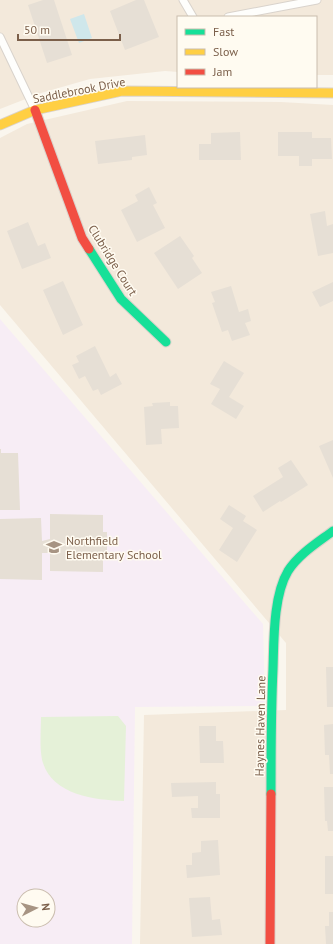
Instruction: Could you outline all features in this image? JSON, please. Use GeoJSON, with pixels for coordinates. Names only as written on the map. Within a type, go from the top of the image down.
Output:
{"type":"FeatureCollection","features":[{"type":"Feature","properties":{"kind":"street","name":"Saddlebrook Drive"},"geometry":{"type":"LineString","coordinates":[[0,125],[35,110],[122,92],[333,93]]}},
{"type":"Feature","properties":{"kind":"street","name":"Clubridge Court"},"geometry":{"type":"LineString","coordinates":[[35,110],[82,238],[121,300],[166,342]]}},
{"type":"Feature","properties":{"kind":"street","name":"Haynes Haven Lane"},"geometry":{"type":"LineString","coordinates":[[270,944],[271,717],[274,630],[280,593],[288,572],[301,555],[333,531]]}},
{"type":"Feature","properties":{"kind":"lane"},"geometry":{"type":"LineString","coordinates":[[183,0],[192,16]]}},
{"type":"Feature","properties":{"kind":"lane"},"geometry":{"type":"LineString","coordinates":[[233,16],[317,0]]}},
{"type":"Feature","properties":{"kind":"lane"},"geometry":{"type":"LineString","coordinates":[[0,37],[35,110]]}},
{"type":"Feature","properties":{"kind":"shaded area"},"geometry":{"type":"Polygon","coordinates":[[[0,0],[333,0],[333,75],[317,75],[317,16],[177,16],[177,72],[165,71],[90,79],[41,93],[0,109],[0,0]]]}},
{"type":"Feature","properties":{"kind":"shaded area"},"geometry":{"type":"Polygon","coordinates":[[[127,101],[281,102],[333,105],[333,944],[140,944],[144,715],[286,710],[286,643],[0,305],[0,138],[27,124],[127,101]]]}},
{"type":"Feature","properties":{"kind":"shaded area"},"geometry":{"type":"Polygon","coordinates":[[[0,319],[263,624],[265,706],[135,707],[132,944],[0,944],[0,319]]]}},
{"type":"Feature","properties":{"kind":"green space"},"geometry":{"type":"Polygon","coordinates":[[[118,716],[126,726],[124,801],[101,799],[76,794],[65,789],[48,774],[42,758],[41,717],[118,716]]]}},
{"type":"Feature","properties":{"kind":"water"},"geometry":{"type":"Polygon","coordinates":[[[84,14],[92,38],[79,43],[70,19],[84,14]]]}},
{"type":"Feature","properties":{"kind":"building"},"geometry":{"type":"Polygon","coordinates":[[[43,0],[54,0],[72,55],[47,63],[28,5],[43,0]]]}},
{"type":"Feature","properties":{"kind":"building"},"geometry":{"type":"Polygon","coordinates":[[[136,0],[144,0],[159,37],[125,50],[110,11],[136,0]]]}},
{"type":"Feature","properties":{"kind":"building"},"geometry":{"type":"Polygon","coordinates":[[[240,132],[241,160],[199,160],[199,144],[211,144],[211,133],[240,132]]]}},
{"type":"Feature","properties":{"kind":"building"},"geometry":{"type":"Polygon","coordinates":[[[278,132],[312,132],[312,138],[331,138],[332,159],[312,159],[312,166],[299,166],[299,156],[278,156],[278,132]]]}},
{"type":"Feature","properties":{"kind":"building"},"geometry":{"type":"Polygon","coordinates":[[[145,135],[147,155],[132,157],[132,160],[98,164],[95,141],[145,135]]]}},
{"type":"Feature","properties":{"kind":"building"},"geometry":{"type":"Polygon","coordinates":[[[149,187],[157,203],[153,205],[165,228],[137,242],[121,210],[138,201],[135,195],[149,187]]]}},
{"type":"Feature","properties":{"kind":"building"},"geometry":{"type":"Polygon","coordinates":[[[325,211],[327,226],[333,224],[333,253],[318,256],[310,214],[325,211]]]}},
{"type":"Feature","properties":{"kind":"building"},"geometry":{"type":"Polygon","coordinates":[[[28,222],[38,246],[45,243],[51,258],[22,269],[7,231],[28,222]]]}},
{"type":"Feature","properties":{"kind":"building"},"geometry":{"type":"Polygon","coordinates":[[[180,236],[194,256],[192,258],[202,273],[178,289],[154,253],[180,236]]]}},
{"type":"Feature","properties":{"kind":"building"},"geometry":{"type":"Polygon","coordinates":[[[63,281],[83,325],[63,335],[43,290],[63,281]]]}},
{"type":"Feature","properties":{"kind":"building"},"geometry":{"type":"Polygon","coordinates":[[[333,282],[333,301],[320,307],[312,292],[333,282]]]}},
{"type":"Feature","properties":{"kind":"building"},"geometry":{"type":"Polygon","coordinates":[[[231,286],[239,312],[248,309],[251,321],[245,323],[250,335],[232,341],[228,330],[222,332],[212,303],[215,302],[211,292],[231,286]]]}},
{"type":"Feature","properties":{"kind":"building"},"geometry":{"type":"Polygon","coordinates":[[[95,346],[110,377],[116,373],[122,384],[101,395],[98,389],[93,391],[85,376],[79,379],[72,365],[79,362],[76,356],[95,346]]]}},
{"type":"Feature","properties":{"kind":"building"},"geometry":{"type":"Polygon","coordinates":[[[224,361],[244,373],[229,397],[244,406],[236,419],[211,404],[220,389],[210,384],[224,361]]]}},
{"type":"Feature","properties":{"kind":"building"},"geometry":{"type":"Polygon","coordinates":[[[170,402],[170,406],[178,406],[179,428],[161,429],[162,444],[146,445],[144,407],[153,406],[152,403],[170,402]]]}},
{"type":"Feature","properties":{"kind":"building"},"geometry":{"type":"Polygon","coordinates":[[[333,440],[333,478],[319,446],[333,440]]]}},
{"type":"Feature","properties":{"kind":"building"},"geometry":{"type":"Polygon","coordinates":[[[0,449],[1,453],[18,453],[20,510],[0,510],[0,449]]]}},
{"type":"Feature","properties":{"kind":"building"},"geometry":{"type":"Polygon","coordinates":[[[291,460],[308,485],[263,512],[253,496],[283,477],[278,468],[291,460]]]}},
{"type":"Feature","properties":{"kind":"building"},"geometry":{"type":"Polygon","coordinates":[[[229,505],[246,516],[243,521],[257,530],[237,562],[219,550],[233,528],[220,519],[229,505]]]}},
{"type":"Feature","properties":{"kind":"building","name":"Northfield Elementary School"},"geometry":{"type":"Polygon","coordinates":[[[50,514],[103,515],[103,532],[107,532],[107,556],[103,556],[103,572],[50,571],[50,553],[42,553],[42,580],[0,579],[0,519],[41,518],[42,541],[50,539],[50,514]]]}},
{"type":"Feature","properties":{"kind":"building"},"geometry":{"type":"Polygon","coordinates":[[[326,667],[333,667],[333,707],[327,707],[326,667]]]}},
{"type":"Feature","properties":{"kind":"building"},"geometry":{"type":"Polygon","coordinates":[[[333,724],[333,774],[330,774],[329,755],[325,755],[324,725],[333,724]]]}},
{"type":"Feature","properties":{"kind":"building"},"geometry":{"type":"Polygon","coordinates":[[[199,726],[216,726],[216,741],[223,741],[224,763],[200,763],[199,726]]]}},
{"type":"Feature","properties":{"kind":"building"},"geometry":{"type":"Polygon","coordinates":[[[216,782],[216,794],[220,794],[220,818],[192,818],[191,808],[198,808],[198,796],[172,797],[171,783],[216,782]]]}},
{"type":"Feature","properties":{"kind":"building"},"geometry":{"type":"Polygon","coordinates":[[[324,787],[333,787],[333,831],[328,831],[327,821],[325,821],[324,787]]]}},
{"type":"Feature","properties":{"kind":"building"},"geometry":{"type":"Polygon","coordinates":[[[218,840],[220,875],[187,878],[186,865],[192,865],[192,853],[201,852],[201,841],[218,840]]]}},
{"type":"Feature","properties":{"kind":"building"},"geometry":{"type":"Polygon","coordinates":[[[325,856],[333,856],[333,894],[325,894],[325,856]]]}},
{"type":"Feature","properties":{"kind":"building"},"geometry":{"type":"Polygon","coordinates":[[[210,897],[212,920],[220,919],[222,935],[192,937],[189,898],[210,897]]]}},
{"type":"Feature","properties":{"kind":"building"},"geometry":{"type":"Polygon","coordinates":[[[329,912],[333,912],[333,944],[326,944],[325,926],[329,926],[329,912]]]}},
{"type":"Feature","properties":{"kind":"traffic: fast"},"geometry":{"type":"LineString","coordinates":[[89,249],[121,299],[166,342]]}},
{"type":"Feature","properties":{"kind":"traffic: fast"},"geometry":{"type":"LineString","coordinates":[[271,794],[271,716],[275,619],[279,593],[288,571],[297,559],[333,531]]}},
{"type":"Feature","properties":{"kind":"traffic: slow"},"geometry":{"type":"LineString","coordinates":[[0,125],[35,110],[122,91],[333,93]]}},
{"type":"Feature","properties":{"kind":"traffic: jam"},"geometry":{"type":"LineString","coordinates":[[35,110],[82,238],[89,249]]}},
{"type":"Feature","properties":{"kind":"traffic: jam"},"geometry":{"type":"LineString","coordinates":[[270,944],[271,794]]}},
{"type":"Feature","properties":{"kind":"place","name":"Northfield Elementary School"},"geometry":{"type":"Point","coordinates":[54,547]}}]}
